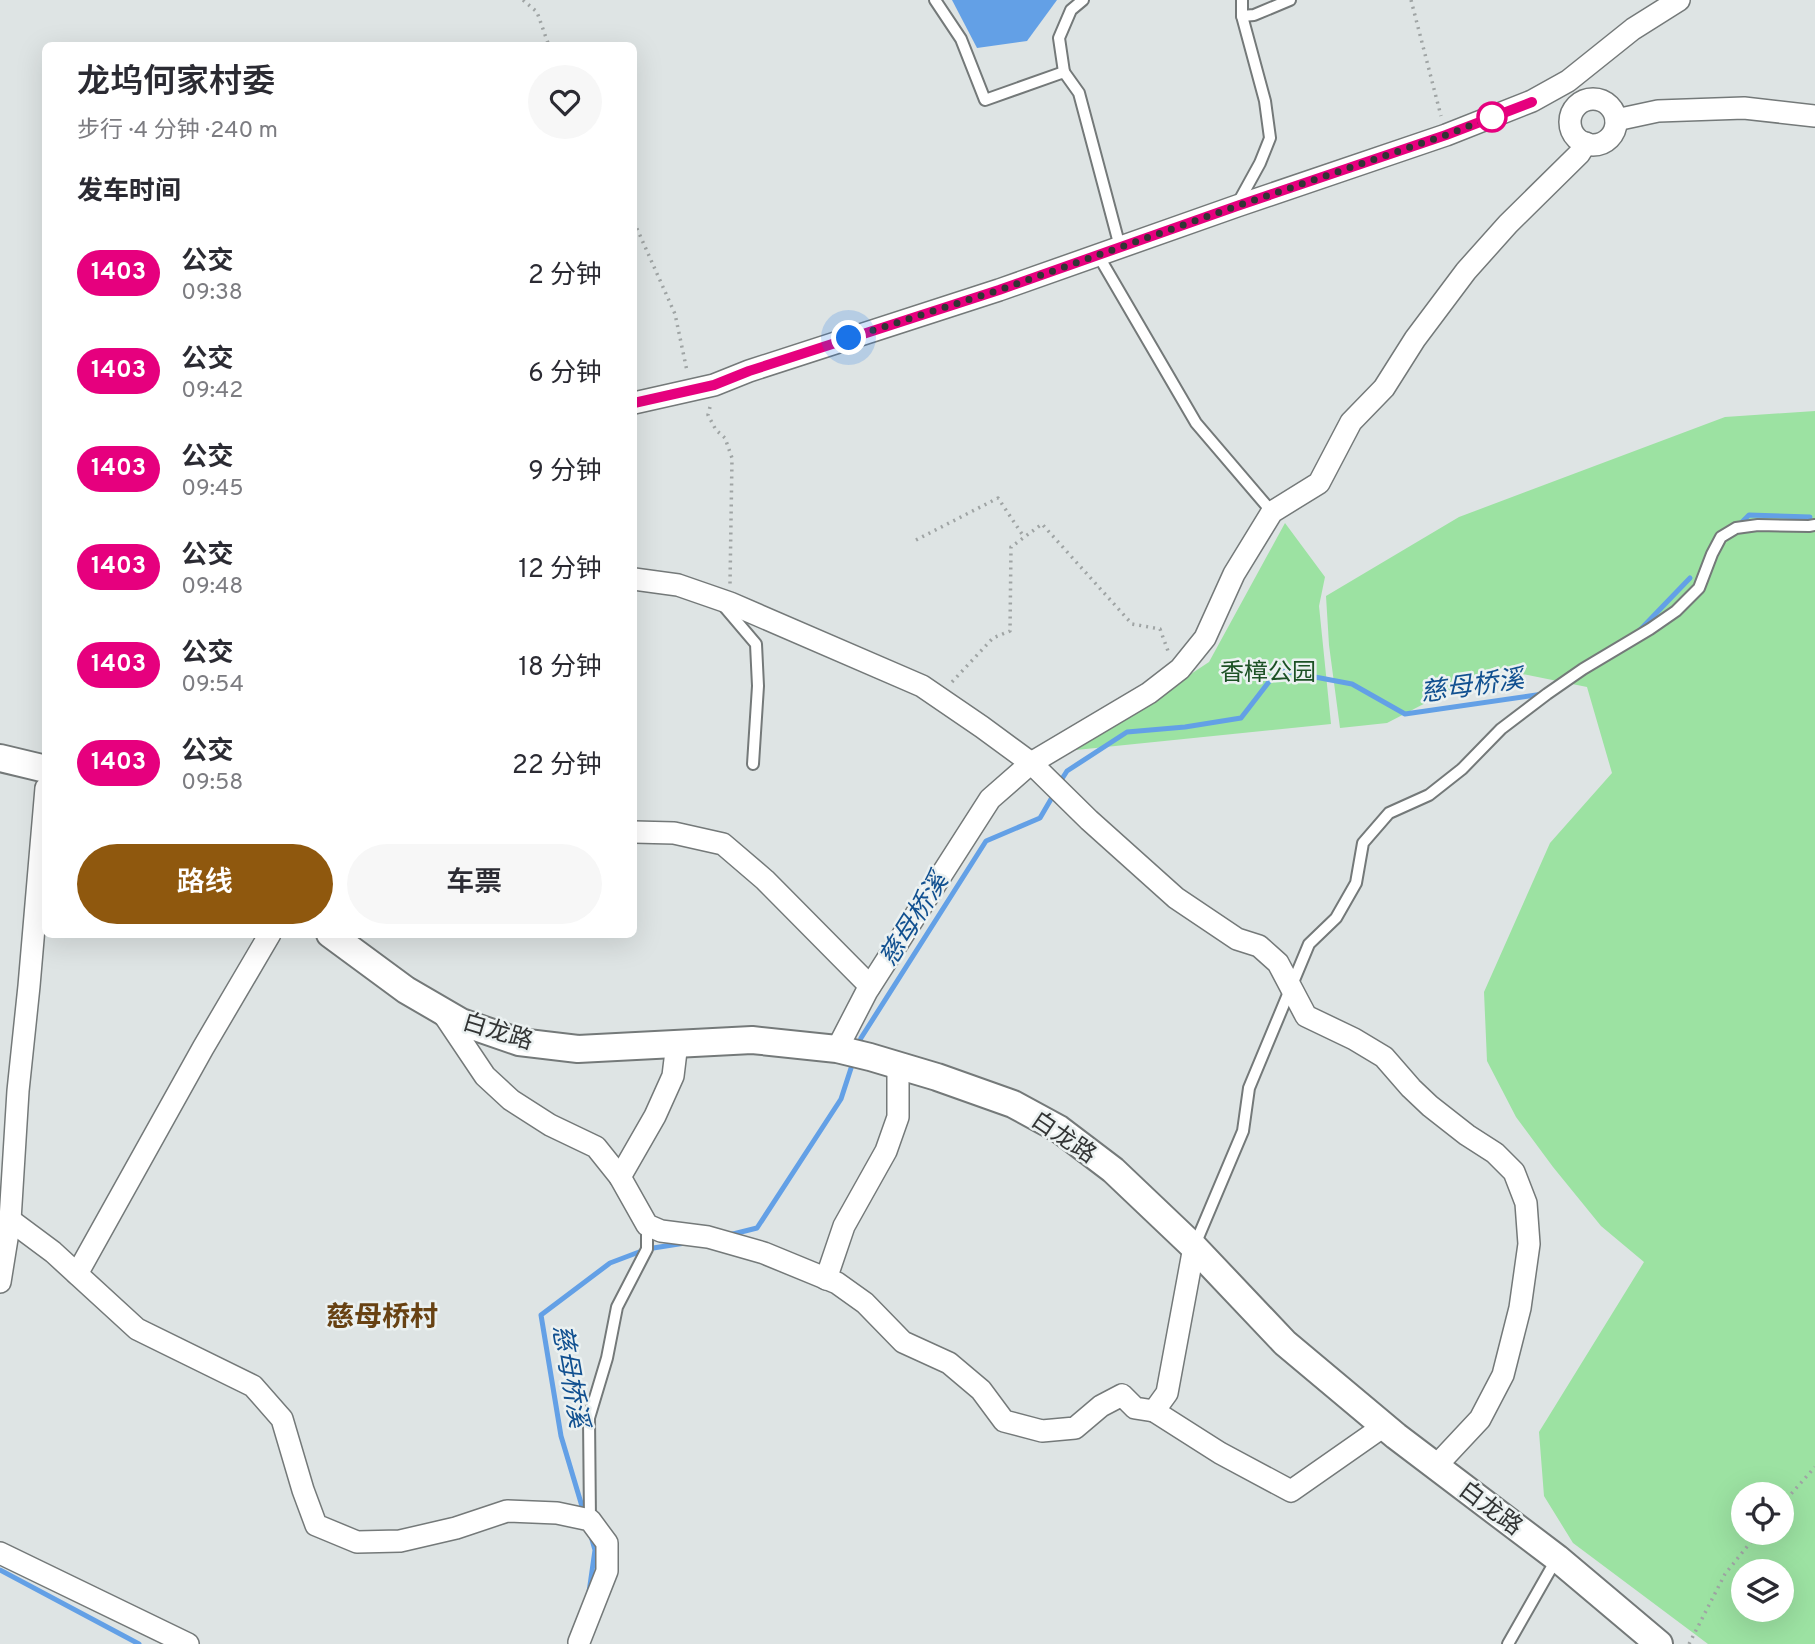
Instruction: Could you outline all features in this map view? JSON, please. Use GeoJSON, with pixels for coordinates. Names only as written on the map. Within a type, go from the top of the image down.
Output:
{"type":"FeatureCollection","features":[{"type":"Feature","properties":{"kind":"street"},"geometry":{"type":"LineString","coordinates":[[637,402],[714,385],[749,371],[999,290],[1446,135],[1532,102],[1567,81],[1633,29],[1679,0]]}},
{"type":"Feature","properties":{"kind":"street"},"geometry":{"type":"LineString","coordinates":[[1567,81],[1579,104]]}},
{"type":"Feature","properties":{"kind":"street"},"geometry":{"type":"LineString","coordinates":[[1586,100],[1603,101],[1614,112],[1616,120],[1612,135],[1601,143],[1586,143],[1574,134],[1571,126],[1574,110],[1586,100]]}},
{"type":"Feature","properties":{"kind":"street"},"geometry":{"type":"LineString","coordinates":[[1616,120],[1658,111],[1744,108],[1815,116]]}},
{"type":"Feature","properties":{"kind":"street"},"geometry":{"type":"LineString","coordinates":[[837,1049],[870,986],[990,799],[1031,763],[1149,693],[1176,673],[1205,638],[1234,574],[1272,512],[1318,483],[1351,422],[1384,387],[1415,339],[1466,271],[1508,224],[1579,154],[1586,143]]}},
{"type":"Feature","properties":{"kind":"street"},"geometry":{"type":"LineString","coordinates":[[637,579],[678,585],[724,601],[922,686],[1031,763],[1089,820],[1176,898],[1237,939],[1259,946],[1279,963],[1306,1016],[1384,1057],[1430,1106],[1495,1153],[1514,1172],[1526,1203],[1529,1244],[1520,1308],[1503,1375],[1480,1419],[1436,1466]]}},
{"type":"Feature","properties":{"kind":"street"},"geometry":{"type":"LineString","coordinates":[[0,758],[42,768]]}},
{"type":"Feature","properties":{"kind":"street"},"geometry":{"type":"LineString","coordinates":[[637,832],[674,833],[723,844],[765,880],[870,986]]}},
{"type":"Feature","properties":{"kind":"street"},"geometry":{"type":"LineString","coordinates":[[0,1282],[10,1220],[18,1091],[42,834]]}},
{"type":"Feature","properties":{"kind":"street"},"geometry":{"type":"LineString","coordinates":[[77,1274],[268,938]]}},
{"type":"Feature","properties":{"kind":"street","name":"白龙路"},"geometry":{"type":"LineString","coordinates":[[335,938],[406,990],[461,1022],[519,1042],[578,1049],[752,1040],[837,1049],[937,1077],[1013,1104],[1059,1129],[1113,1170],[1194,1247],[1285,1343],[1384,1426],[1557,1558],[1659,1644]]}},
{"type":"Feature","properties":{"kind":"street"},"geometry":{"type":"LineString","coordinates":[[442,1011],[485,1076],[511,1100],[551,1125],[596,1147],[620,1177],[647,1226],[661,1231],[708,1237],[764,1253],[837,1283],[865,1303],[903,1342],[949,1363],[981,1390],[1004,1421],[1042,1431],[1076,1428],[1101,1406],[1122,1395],[1135,1408],[1154,1411],[1220,1453],[1291,1491],[1384,1426]]}},
{"type":"Feature","properties":{"kind":"street"},"geometry":{"type":"LineString","coordinates":[[620,1177],[673,1076],[677,1043]]}},
{"type":"Feature","properties":{"kind":"street"},"geometry":{"type":"LineString","coordinates":[[826,1279],[844,1226],[886,1151],[898,1117],[898,1065]]}},
{"type":"Feature","properties":{"kind":"street"},"geometry":{"type":"LineString","coordinates":[[10,1220],[53,1252],[137,1329],[253,1386],[282,1419],[316,1525],[357,1542],[400,1541],[457,1528],[507,1511],[557,1513],[590,1520],[607,1543],[607,1571],[580,1643]]}},
{"type":"Feature","properties":{"kind":"street"},"geometry":{"type":"LineString","coordinates":[[1154,1411],[1167,1393],[1194,1247]]}},
{"type":"Feature","properties":{"kind":"street"},"geometry":{"type":"LineString","coordinates":[[0,1553],[188,1644]]}},
{"type":"Feature","properties":{"kind":"lane"},"geometry":{"type":"LineString","coordinates":[[935,0],[961,39],[985,100],[1064,72]]}},
{"type":"Feature","properties":{"kind":"lane"},"geometry":{"type":"LineString","coordinates":[[1083,0],[1071,10],[1059,38],[1064,72],[1079,93],[1121,247]]}},
{"type":"Feature","properties":{"kind":"lane"},"geometry":{"type":"LineString","coordinates":[[1237,206],[1261,163],[1270,138],[1265,101],[1242,16],[1242,0]]}},
{"type":"Feature","properties":{"kind":"lane"},"geometry":{"type":"LineString","coordinates":[[1242,16],[1254,15],[1290,0]]}},
{"type":"Feature","properties":{"kind":"lane"},"geometry":{"type":"LineString","coordinates":[[1098,255],[1196,423],[1272,512]]}},
{"type":"Feature","properties":{"kind":"lane"},"geometry":{"type":"LineString","coordinates":[[1194,1247],[1243,1131],[1248,1088],[1309,944],[1336,918],[1356,883],[1363,843],[1389,813],[1429,795],[1462,769],[1501,729],[1547,694],[1676,611],[1699,588],[1721,537],[1736,528],[1815,525]]}},
{"type":"Feature","properties":{"kind":"lane"},"geometry":{"type":"LineString","coordinates":[[724,601],[756,644],[758,686],[753,764]]}},
{"type":"Feature","properties":{"kind":"lane"},"geometry":{"type":"LineString","coordinates":[[590,1520],[589,1418],[607,1357],[617,1307],[648,1249],[647,1226]]}},
{"type":"Feature","properties":{"kind":"lane"},"geometry":{"type":"LineString","coordinates":[[1508,1644],[1557,1558]]}},
{"type":"Feature","properties":{"kind":"path"},"geometry":{"type":"LineString","coordinates":[[523,0],[537,12],[548,42]]}},
{"type":"Feature","properties":{"kind":"path"},"geometry":{"type":"LineString","coordinates":[[1411,0],[1446,135]]}},
{"type":"Feature","properties":{"kind":"path"},"geometry":{"type":"LineString","coordinates":[[637,229],[675,314],[692,390]]}},
{"type":"Feature","properties":{"kind":"path"},"geometry":{"type":"LineString","coordinates":[[714,385],[708,415],[716,430],[725,438],[733,458],[724,601]]}},
{"type":"Feature","properties":{"kind":"path"},"geometry":{"type":"LineString","coordinates":[[916,540],[998,498],[1024,537]]}},
{"type":"Feature","properties":{"kind":"path"},"geometry":{"type":"LineString","coordinates":[[937,697],[993,638],[1010,632],[1012,547],[1042,524],[1132,624],[1160,629],[1176,673]]}},
{"type":"Feature","properties":{"kind":"path"},"geometry":{"type":"LineString","coordinates":[[1794,1491],[1815,1468]]}},
{"type":"Feature","properties":{"kind":"path"},"geometry":{"type":"LineString","coordinates":[[1689,1644],[1725,1574],[1748,1545]]}},
{"type":"Feature","properties":{"kind":"green space"},"geometry":{"type":"Polygon","coordinates":[[[1815,411],[1815,1644],[1708,1644],[1573,1543],[1544,1496],[1539,1432],[1644,1262],[1601,1226],[1516,1117],[1487,1061],[1484,992],[1550,843],[1612,773],[1587,687],[1493,668],[1387,723],[1340,728],[1329,645],[1326,596],[1459,517],[1725,417],[1815,411]]]}},
{"type":"Feature","properties":{"kind":"green space","name":"香樟公园"},"geometry":{"type":"Polygon","coordinates":[[[1285,523],[1325,577],[1319,606],[1331,724],[1076,750],[1209,662],[1285,523]]]}},
{"type":"Feature","properties":{"kind":"water"},"geometry":{"type":"Polygon","coordinates":[[[952,0],[1057,0],[1027,41],[977,48],[952,0]]]}},
{"type":"Feature","properties":{"kind":"waterway"},"geometry":{"type":"LineString","coordinates":[[1738,526],[1749,515],[1810,517]]}},
{"type":"Feature","properties":{"kind":"waterway","name":"慈母桥溪"},"geometry":{"type":"LineString","coordinates":[[1639,631],[1690,578]]}},
{"type":"Feature","properties":{"kind":"waterway","name":"慈母桥溪"},"geometry":{"type":"LineString","coordinates":[[1058,785],[1067,771],[1127,732],[1185,727],[1241,718],[1278,670],[1352,684],[1405,714],[1543,694]]}},
{"type":"Feature","properties":{"kind":"waterway","name":"慈母桥溪"},"geometry":{"type":"LineString","coordinates":[[858,1047],[861,1038],[986,841],[1040,818],[1054,794]]}},
{"type":"Feature","properties":{"kind":"waterway","name":"慈母桥溪"},"geometry":{"type":"LineString","coordinates":[[729,1235],[757,1228],[841,1099],[854,1059]]}},
{"type":"Feature","properties":{"kind":"waterway","name":"慈母桥溪"},"geometry":{"type":"LineString","coordinates":[[584,1513],[561,1436],[541,1315],[610,1263],[647,1249],[685,1243]]}},
{"type":"Feature","properties":{"kind":"waterway","name":"慈母桥溪"},"geometry":{"type":"LineString","coordinates":[[589,1592],[595,1550],[591,1536]]}},
{"type":"Feature","properties":{"kind":"waterway","name":"慈母桥溪"},"geometry":{"type":"LineString","coordinates":[[0,1570],[139,1644]]}},
{"type":"Feature","properties":{"kind":"bus line","name":"1403"},"geometry":{"type":"LineString","coordinates":[[637,402],[714,385],[749,371],[999,290],[1446,135],[1532,102]]}},
{"type":"Feature","properties":{"kind":"district","name":"慈母桥村"},"geometry":{"type":"Point","coordinates":[382,1316]}},
{"type":"Feature","properties":{"kind":"route"},"geometry":{"type":"LineString","coordinates":[[849,338],[999,290],[1492,117]]}}]}
